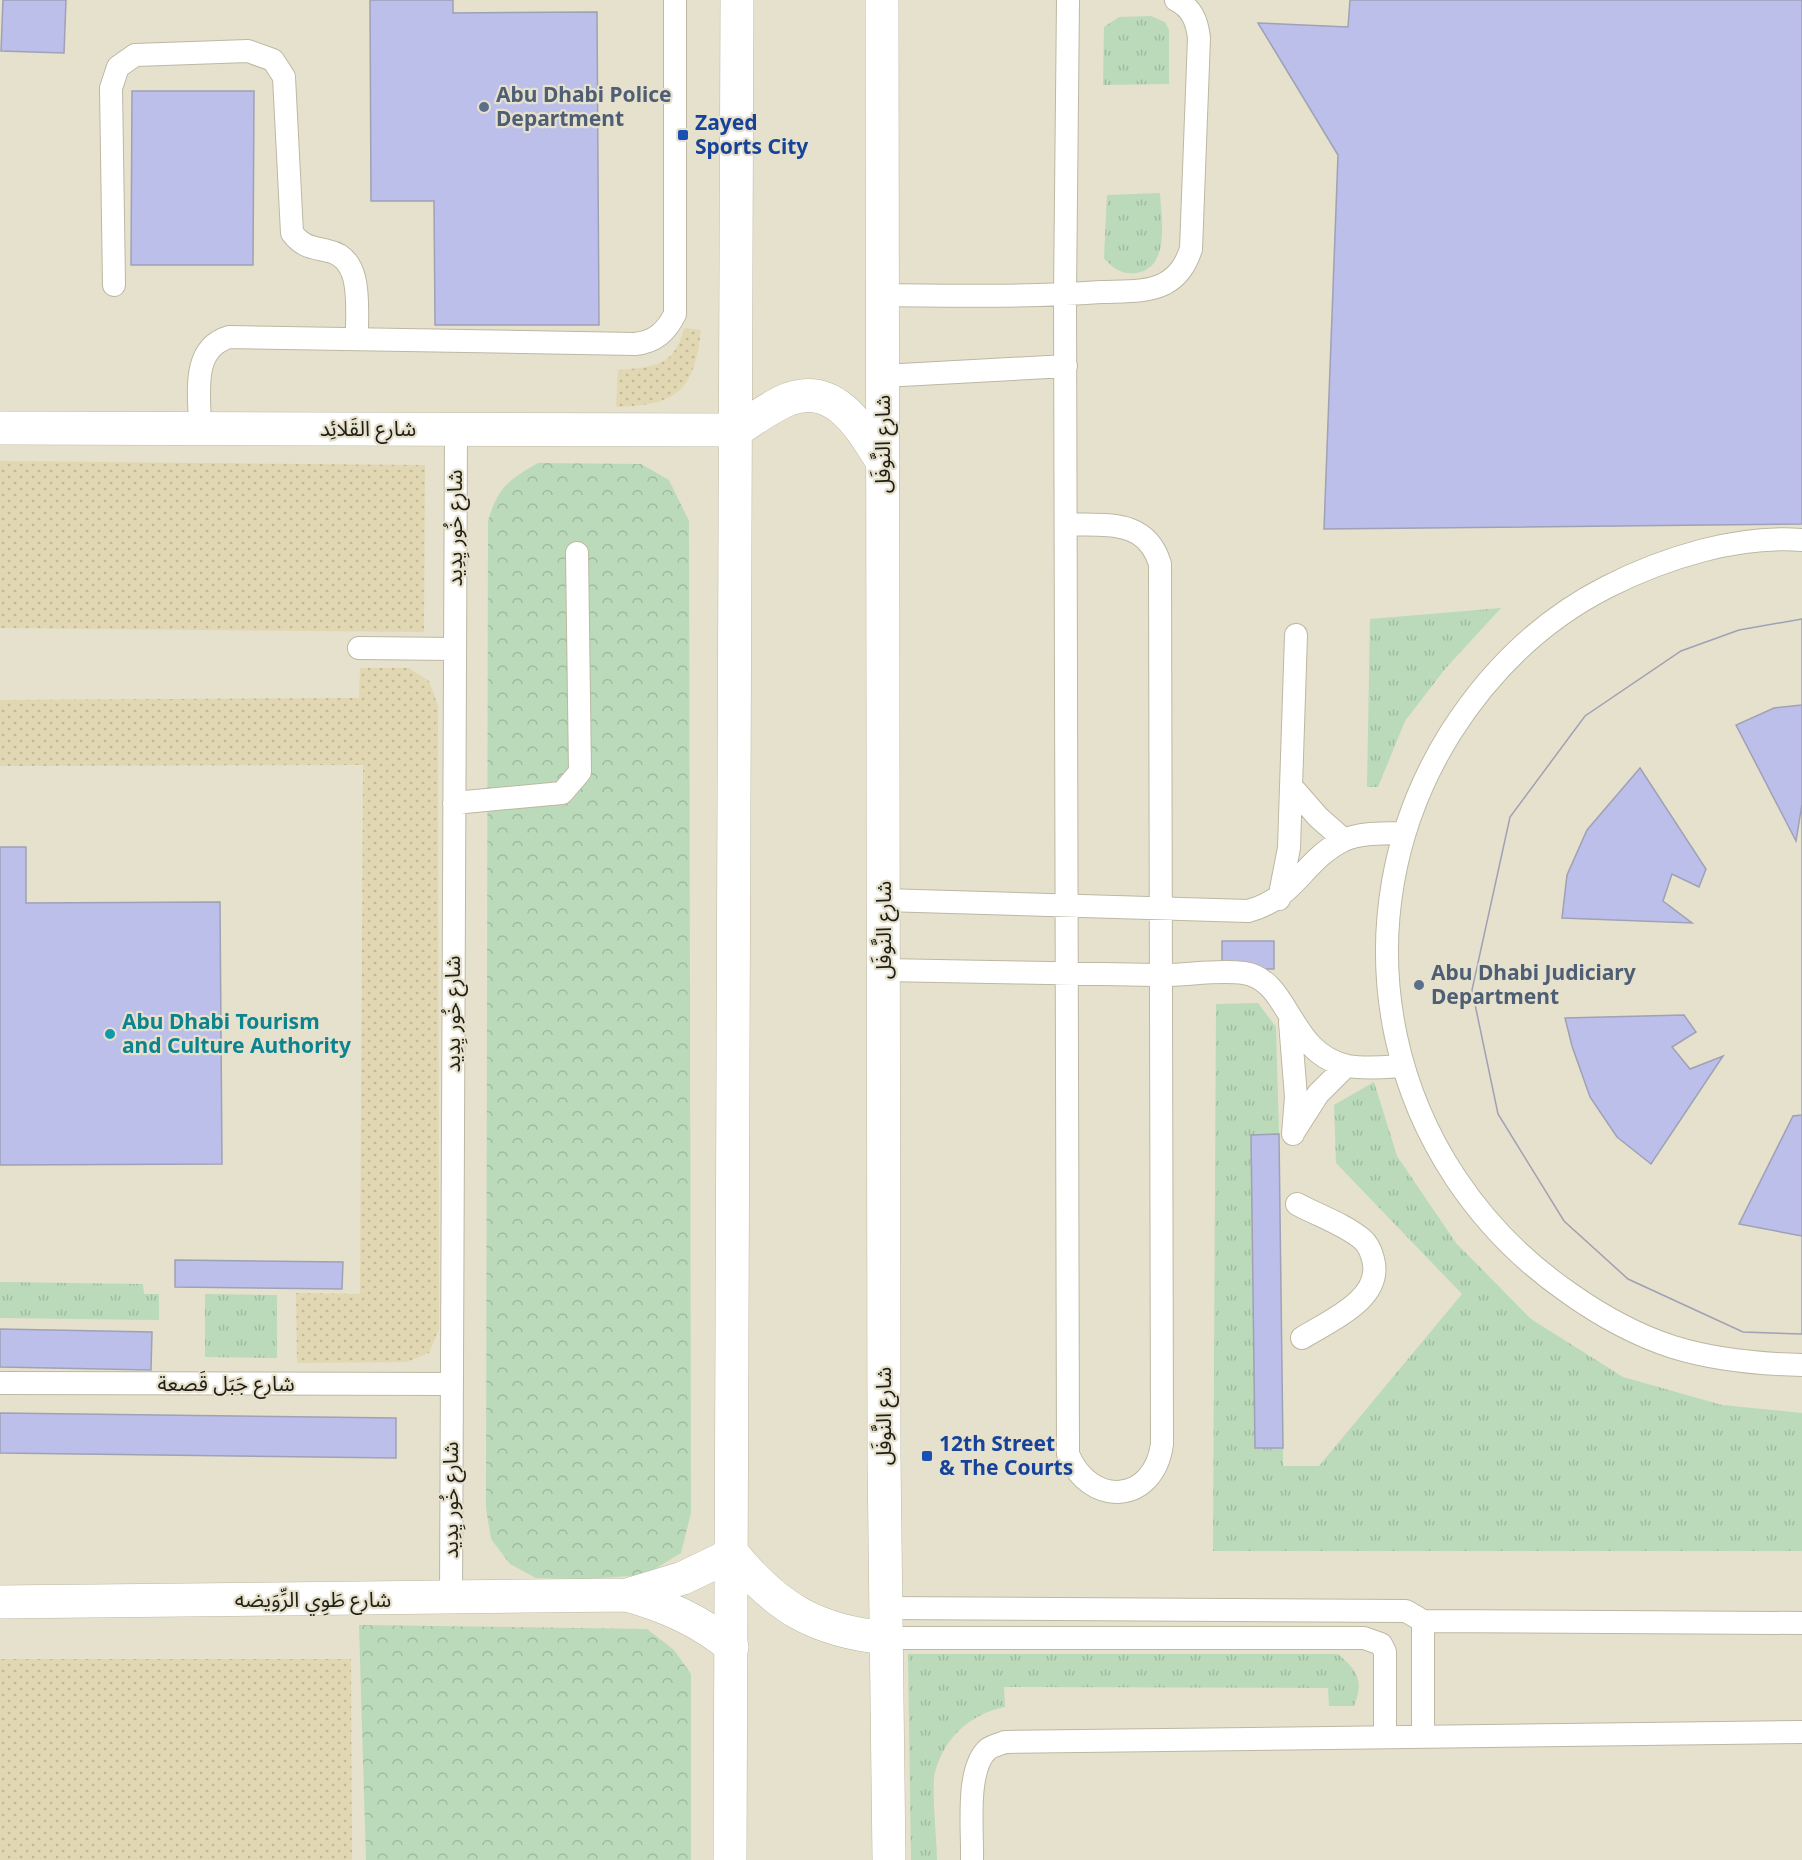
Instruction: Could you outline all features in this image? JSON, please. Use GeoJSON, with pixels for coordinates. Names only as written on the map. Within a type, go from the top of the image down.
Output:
{"type":"FeatureCollection","features":[{"type":"Feature","properties":{"kind":"street"},"geometry":{"type":"LineString","coordinates":[[730,1860],[738,0]]}},
{"type":"Feature","properties":{"kind":"street","name":"شارع النَّوفَل"},"geometry":{"type":"LineString","coordinates":[[882,0],[886,1623],[889,1860]]}},
{"type":"Feature","properties":{"kind":"street"},"geometry":{"type":"LineString","coordinates":[[737,430],[789,399],[810,396],[830,400],[847,411],[860,426],[883,463]]}},
{"type":"Feature","properties":{"kind":"street","name":"شارع القَلائِد"},"geometry":{"type":"LineString","coordinates":[[0,428],[737,430]]}},
{"type":"Feature","properties":{"kind":"street"},"geometry":{"type":"LineString","coordinates":[[733,1554],[774,1598],[799,1615],[827,1628],[856,1635],[886,1623]]}},
{"type":"Feature","properties":{"kind":"street","name":"شارع طَوِي الرِّوَيضه"},"geometry":{"type":"LineString","coordinates":[[0,1602],[451,1599],[627,1595],[683,1578],[733,1554]]}},
{"type":"Feature","properties":{"kind":"street","name":"شارع طَوِي الرِّوَيضه"},"geometry":{"type":"LineString","coordinates":[[627,1595],[685,1615],[711,1630],[732,1647]]}},
{"type":"Feature","properties":{"kind":"lane"},"geometry":{"type":"LineString","coordinates":[[200,429],[202,358],[216,341],[229,337],[635,344],[645,343],[664,332],[675,314],[675,0]]}},
{"type":"Feature","properties":{"kind":"lane"},"geometry":{"type":"LineString","coordinates":[[1066,524],[1126,527],[1147,539],[1156,550],[1160,564],[1162,1444],[1160,1460],[1141,1484],[1127,1491],[1111,1492],[1096,1489],[1083,1480],[1068,1454],[1065,294],[1068,0]]}},
{"type":"Feature","properties":{"kind":"lane"},"geometry":{"type":"LineString","coordinates":[[882,295],[990,297],[1150,288],[1164,284],[1186,264],[1191,249],[1199,38],[1194,17],[1176,0]]}},
{"type":"Feature","properties":{"kind":"lane"},"geometry":{"type":"LineString","coordinates":[[114,285],[111,88],[118,67],[135,55],[248,51],[273,60],[279,68],[286,87],[292,233],[299,243],[310,248],[332,251],[347,261],[354,275],[357,339]]}},
{"type":"Feature","properties":{"kind":"lane"},"geometry":{"type":"LineString","coordinates":[[883,376],[1066,366]]}},
{"type":"Feature","properties":{"kind":"lane","name":"شارع خُور يِدِيد"},"geometry":{"type":"LineString","coordinates":[[451,1599],[456,429]]}},
{"type":"Feature","properties":{"kind":"lane"},"geometry":{"type":"LineString","coordinates":[[1802,540],[1716,547],[1645,568],[1579,602],[1520,646],[1471,701],[1431,764],[1404,833],[1391,890],[1386,949],[1390,1008],[1402,1066],[1432,1142],[1476,1209],[1532,1268],[1598,1314],[1672,1347],[1750,1364],[1802,1365]]}},
{"type":"Feature","properties":{"kind":"lane"},"geometry":{"type":"LineString","coordinates":[[454,803],[562,792],[580,772],[577,553]]}},
{"type":"Feature","properties":{"kind":"lane"},"geometry":{"type":"LineString","coordinates":[[1279,899],[1288,848],[1296,635]]}},
{"type":"Feature","properties":{"kind":"lane"},"geometry":{"type":"LineString","coordinates":[[359,648],[454,649]]}},
{"type":"Feature","properties":{"kind":"lane"},"geometry":{"type":"LineString","coordinates":[[1291,786],[1317,817],[1344,840]]}},
{"type":"Feature","properties":{"kind":"lane"},"geometry":{"type":"LineString","coordinates":[[884,900],[1248,911],[1265,907],[1279,899],[1307,868],[1344,840],[1361,835],[1404,833]]}},
{"type":"Feature","properties":{"kind":"lane"},"geometry":{"type":"LineString","coordinates":[[884,969],[1162,976],[1243,973],[1260,977],[1274,990],[1303,1040],[1323,1056],[1346,1066],[1402,1066]]}},
{"type":"Feature","properties":{"kind":"lane"},"geometry":{"type":"LineString","coordinates":[[1289,1018],[1296,1097],[1293,1134],[1318,1094],[1346,1066]]}},
{"type":"Feature","properties":{"kind":"lane"},"geometry":{"type":"LineString","coordinates":[[1297,1204],[1362,1239],[1371,1251],[1375,1265],[1374,1280],[1363,1298],[1302,1338]]}},
{"type":"Feature","properties":{"kind":"lane","name":"شارع جَبَل قَصعة"},"geometry":{"type":"LineString","coordinates":[[0,1383],[452,1384]]}},
{"type":"Feature","properties":{"kind":"lane"},"geometry":{"type":"LineString","coordinates":[[1150,1609],[1150,1638]]}},
{"type":"Feature","properties":{"kind":"lane"},"geometry":{"type":"LineString","coordinates":[[886,1623],[1150,1609],[1399,1610],[1412,1613],[1423,1622],[1802,1623]]}},
{"type":"Feature","properties":{"kind":"lane"},"geometry":{"type":"LineString","coordinates":[[1423,1622],[1424,1736]]}},
{"type":"Feature","properties":{"kind":"lane"},"geometry":{"type":"LineString","coordinates":[[886,1623],[1150,1638],[1373,1640],[1381,1644],[1387,1661],[1385,1736]]}},
{"type":"Feature","properties":{"kind":"lane"},"geometry":{"type":"LineString","coordinates":[[972,1860],[973,1783],[978,1766],[988,1749],[1005,1742],[1802,1732]]}},
{"type":"Feature","properties":{"kind":"green space"},"geometry":{"type":"Polygon","coordinates":[[[1151,16],[1165,22],[1169,30],[1169,84],[1103,85],[1104,27],[1119,17],[1151,16]]]}},
{"type":"Feature","properties":{"kind":"green space"},"geometry":{"type":"Polygon","coordinates":[[[1160,193],[1162,240],[1155,262],[1147,269],[1136,273],[1118,270],[1104,258],[1107,195],[1160,193]]]}},
{"type":"Feature","properties":{"kind":"green space"},"geometry":{"type":"Polygon","coordinates":[[[538,463],[641,464],[669,480],[689,521],[691,1513],[681,1553],[645,1575],[587,1579],[536,1578],[510,1564],[491,1539],[486,1508],[488,521],[505,486],[519,474],[538,463]]]}},
{"type":"Feature","properties":{"kind":"green space"},"geometry":{"type":"Polygon","coordinates":[[[1501,608],[1445,669],[1405,721],[1378,787],[1367,787],[1370,619],[1501,608]]]}},
{"type":"Feature","properties":{"kind":"green space"},"geometry":{"type":"Polygon","coordinates":[[[1258,1003],[1276,1027],[1279,1134],[1251,1135],[1255,1448],[1283,1448],[1283,1466],[1319,1466],[1462,1294],[1336,1163],[1334,1105],[1374,1082],[1397,1156],[1456,1243],[1531,1319],[1623,1377],[1722,1405],[1802,1413],[1802,1551],[1213,1551],[1216,1004],[1258,1003]]]}},
{"type":"Feature","properties":{"kind":"green space"},"geometry":{"type":"Polygon","coordinates":[[[0,1282],[143,1284],[144,1294],[159,1294],[159,1320],[0,1318],[0,1282]]]}},
{"type":"Feature","properties":{"kind":"green space"},"geometry":{"type":"Polygon","coordinates":[[[205,1294],[277,1295],[277,1358],[205,1357],[205,1294]]]}},
{"type":"Feature","properties":{"kind":"green space"},"geometry":{"type":"Polygon","coordinates":[[[359,1625],[647,1629],[674,1650],[691,1674],[691,1860],[366,1860],[359,1625]]]}},
{"type":"Feature","properties":{"kind":"green space"},"geometry":{"type":"Polygon","coordinates":[[[908,1654],[1338,1654],[1354,1671],[1359,1690],[1354,1706],[1329,1706],[1328,1688],[1004,1687],[1005,1707],[992,1710],[970,1721],[952,1738],[939,1759],[934,1780],[937,1860],[911,1860],[908,1654]]]}},
{"type":"Feature","properties":{"kind":"sand"},"geometry":{"type":"Polygon","coordinates":[[[684,328],[701,330],[693,367],[687,381],[679,391],[654,403],[616,407],[618,370],[652,366],[668,358],[675,351],[684,328]]]}},
{"type":"Feature","properties":{"kind":"sand"},"geometry":{"type":"Polygon","coordinates":[[[0,461],[425,465],[424,632],[0,628],[0,461]]]}},
{"type":"Feature","properties":{"kind":"sand"},"geometry":{"type":"Polygon","coordinates":[[[360,668],[409,668],[429,681],[438,706],[439,1329],[429,1353],[406,1362],[297,1363],[296,1293],[360,1294],[363,765],[0,766],[0,700],[359,698],[360,668]]]}},
{"type":"Feature","properties":{"kind":"sand"},"geometry":{"type":"Polygon","coordinates":[[[0,1659],[351,1659],[352,1860],[0,1860],[0,1659]]]}},
{"type":"Feature","properties":{"kind":"building"},"geometry":{"type":"Polygon","coordinates":[[[3,0],[66,0],[64,53],[1,51],[3,0]]]}},
{"type":"Feature","properties":{"kind":"building","name":"Abu Dhabi Police Department"},"geometry":{"type":"Polygon","coordinates":[[[370,0],[453,0],[453,13],[597,12],[599,325],[435,325],[434,201],[371,201],[370,0]]]}},
{"type":"Feature","properties":{"kind":"building"},"geometry":{"type":"Polygon","coordinates":[[[1350,0],[1802,0],[1802,524],[1324,529],[1338,155],[1258,23],[1348,27],[1350,0]]]}},
{"type":"Feature","properties":{"kind":"building"},"geometry":{"type":"Polygon","coordinates":[[[132,91],[254,91],[253,265],[131,265],[132,91]]]}},
{"type":"Feature","properties":{"kind":"building"},"geometry":{"type":"Polygon","coordinates":[[[1802,619],[1802,705],[1774,708],[1736,725],[1796,841],[1802,804],[1802,1115],[1793,1116],[1739,1224],[1802,1236],[1802,1334],[1743,1332],[1628,1279],[1564,1221],[1498,1114],[1472,990],[1510,817],[1585,716],[1681,651],[1739,630],[1802,619]],[[1640,768],[1587,830],[1567,875],[1562,918],[1692,923],[1663,901],[1672,874],[1699,887],[1706,869],[1640,768]],[[1684,1015],[1565,1018],[1590,1097],[1617,1137],[1651,1164],[1723,1056],[1690,1069],[1672,1047],[1696,1032],[1684,1015]]]}},
{"type":"Feature","properties":{"kind":"building"},"geometry":{"type":"Polygon","coordinates":[[[1802,619],[1802,1334],[1743,1332],[1628,1279],[1564,1221],[1498,1114],[1472,990],[1510,817],[1585,716],[1681,651],[1739,630],[1802,619]]]}},
{"type":"Feature","properties":{"kind":"building","name":"Abu Dhabi Tourism and Culture Authority"},"geometry":{"type":"Polygon","coordinates":[[[0,847],[26,847],[26,903],[220,902],[222,1164],[0,1165],[0,847]]]}},
{"type":"Feature","properties":{"kind":"building"},"geometry":{"type":"Polygon","coordinates":[[[1222,941],[1274,941],[1274,969],[1222,968],[1222,941]]]}},
{"type":"Feature","properties":{"kind":"building"},"geometry":{"type":"Polygon","coordinates":[[[1279,1134],[1283,1448],[1255,1448],[1251,1135],[1279,1134]]]}},
{"type":"Feature","properties":{"kind":"building"},"geometry":{"type":"Polygon","coordinates":[[[175,1260],[343,1262],[342,1289],[175,1287],[175,1260]]]}},
{"type":"Feature","properties":{"kind":"building"},"geometry":{"type":"Polygon","coordinates":[[[0,1329],[152,1332],[151,1370],[0,1367],[0,1329]]]}},
{"type":"Feature","properties":{"kind":"building"},"geometry":{"type":"Polygon","coordinates":[[[0,1413],[396,1418],[396,1458],[0,1453],[0,1413]]]}},
{"type":"Feature","properties":{"kind":"place","name":"Abu Dhabi Police Department"},"geometry":{"type":"Point","coordinates":[484,107]}},
{"type":"Feature","properties":{"kind":"place","name":"Zayed Sports City"},"geometry":{"type":"Point","coordinates":[683,135]}},
{"type":"Feature","properties":{"kind":"place","name":"Abu Dhabi Judiciary Department"},"geometry":{"type":"Point","coordinates":[1419,985]}},
{"type":"Feature","properties":{"kind":"place","name":"Abu Dhabi Tourism and Culture Authority"},"geometry":{"type":"Point","coordinates":[110,1034]}},
{"type":"Feature","properties":{"kind":"place","name":"12th Street & The Courts"},"geometry":{"type":"Point","coordinates":[927,1456]}}]}
